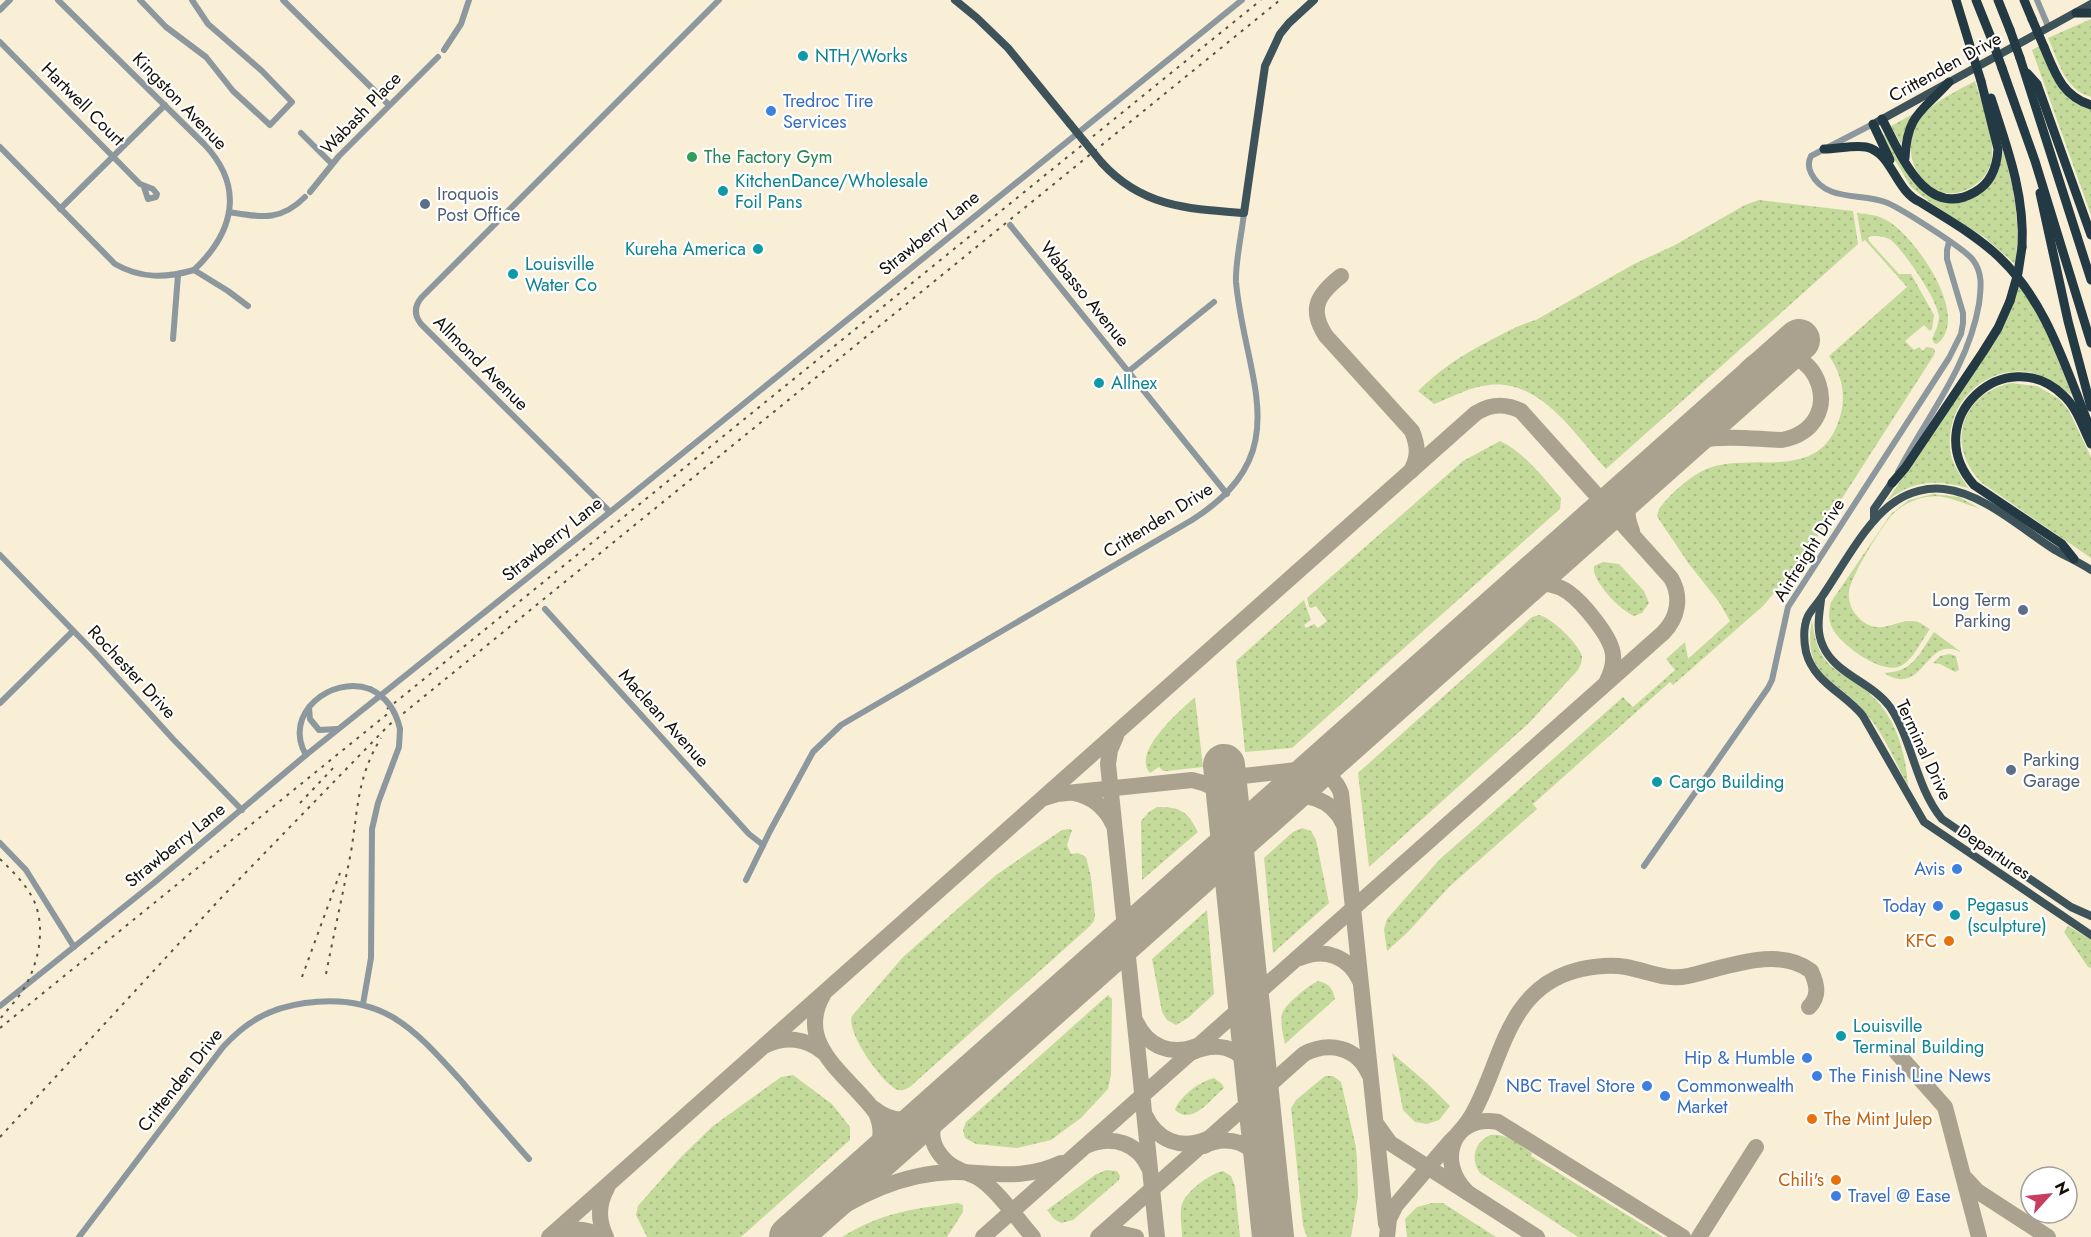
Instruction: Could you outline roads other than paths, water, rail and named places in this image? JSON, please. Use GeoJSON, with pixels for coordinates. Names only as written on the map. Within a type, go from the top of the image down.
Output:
{"type":"FeatureCollection","features":[{"type":"Feature","properties":{"kind":"highway"},"geometry":{"type":"LineString","coordinates":[[1892,483],[1905,468],[1998,328],[2010,301],[2022,247],[2022,219],[2018,185],[2008,147],[1956,0]]}},
{"type":"Feature","properties":{"kind":"highway"},"geometry":{"type":"LineString","coordinates":[[1976,0],[2035,160],[2091,343]]}},
{"type":"Feature","properties":{"kind":"highway"},"geometry":{"type":"LineString","coordinates":[[1998,0],[2025,71],[2091,280]]}},
{"type":"Feature","properties":{"kind":"highway"},"geometry":{"type":"LineString","coordinates":[[2024,0],[2062,85],[2075,98],[2091,105]]}},
{"type":"Feature","properties":{"kind":"highway"},"geometry":{"type":"LineString","coordinates":[[2076,13],[2091,13]]}},
{"type":"Feature","properties":{"kind":"highway"},"geometry":{"type":"LineString","coordinates":[[2025,71],[2037,84],[2091,235]]}},
{"type":"Feature","properties":{"kind":"highway"},"geometry":{"type":"LineString","coordinates":[[1878,122],[1919,184],[1941,197],[1959,198],[1970,195],[1984,186],[1995,169],[1998,149],[1983,80]]}},
{"type":"Feature","properties":{"kind":"highway"},"geometry":{"type":"LineString","coordinates":[[1905,160],[1906,137],[1910,125],[1949,82]]}},
{"type":"Feature","properties":{"kind":"highway"},"geometry":{"type":"LineString","coordinates":[[1878,122],[1884,150],[1903,182],[1920,202]]}},
{"type":"Feature","properties":{"kind":"highway"},"geometry":{"type":"LineString","coordinates":[[1824,149],[1864,147],[1877,151],[1907,194],[1990,249],[2025,286],[2048,326],[2091,430]]}},
{"type":"Feature","properties":{"kind":"highway"},"geometry":{"type":"LineString","coordinates":[[2035,160],[2042,208],[2091,408]]}},
{"type":"Feature","properties":{"kind":"highway"},"geometry":{"type":"LineString","coordinates":[[2074,559],[2062,544],[1974,485],[1965,474],[1959,460],[1955,435],[1960,414],[1972,396],[1981,389],[2003,379],[2026,378],[2049,384],[2066,397],[2091,444]]}},
{"type":"Feature","properties":{"kind":"main road"},"geometry":{"type":"LineString","coordinates":[[955,0],[1008,48],[1102,163],[1126,186],[1156,201],[1185,207],[1244,213]]}},
{"type":"Feature","properties":{"kind":"main road","name":"Crittenden Drive"},"geometry":{"type":"LineString","coordinates":[[1244,213],[1265,66],[1280,34],[1314,0]]}},
{"type":"Feature","properties":{"kind":"main road","name":"Crittenden Drive"},"geometry":{"type":"LineString","coordinates":[[1878,122],[2091,4]]}},
{"type":"Feature","properties":{"kind":"main road"},"geometry":{"type":"LineString","coordinates":[[1874,519],[1875,509],[1892,483]]}},
{"type":"Feature","properties":{"kind":"main road"},"geometry":{"type":"LineString","coordinates":[[1821,599],[1874,519],[1891,504],[1907,495],[1929,489],[1950,490],[1986,504],[2057,552],[2091,570]]}},
{"type":"Feature","properties":{"kind":"main road","name":"Departures"},"geometry":{"type":"LineString","coordinates":[[1821,599],[1809,615],[1805,629],[1809,662],[1821,680],[1863,716],[1924,822],[2090,934]]}},
{"type":"Feature","properties":{"kind":"main road","name":"Terminal Drive"},"geometry":{"type":"LineString","coordinates":[[1821,599],[1819,633],[1824,649],[1835,663],[1872,688],[1890,708],[1902,730],[1929,800],[1942,819],[2071,907],[2091,916]]}},
{"type":"Feature","properties":{"kind":"street"},"geometry":{"type":"LineString","coordinates":[[0,10],[10,0]]}},
{"type":"Feature","properties":{"kind":"street","name":"Kingston Avenue"},"geometry":{"type":"LineString","coordinates":[[58,0],[212,153],[223,169],[229,188],[229,212],[221,237],[194,270]]}},
{"type":"Feature","properties":{"kind":"street"},"geometry":{"type":"LineString","coordinates":[[140,0],[166,27],[206,57],[233,91],[270,125],[292,102],[262,71],[208,24],[192,0]]}},
{"type":"Feature","properties":{"kind":"street"},"geometry":{"type":"LineString","coordinates":[[444,50],[461,24],[469,0]]}},
{"type":"Feature","properties":{"kind":"street","name":"Allmond Avenue"},"geometry":{"type":"LineString","coordinates":[[610,512],[421,324],[416,316],[416,307],[429,290],[719,0]]}},
{"type":"Feature","properties":{"kind":"street","name":"Strawberry Lane"},"geometry":{"type":"LineString","coordinates":[[0,1006],[242,810],[337,729],[610,512],[1242,0]]}},
{"type":"Feature","properties":{"kind":"street"},"geometry":{"type":"LineString","coordinates":[[2037,0],[2048,26]]}},
{"type":"Feature","properties":{"kind":"street"},"geometry":{"type":"LineString","coordinates":[[286,1],[389,105]]}},
{"type":"Feature","properties":{"kind":"street","name":"Hartwell Court"},"geometry":{"type":"LineString","coordinates":[[0,42],[144,187]]}},
{"type":"Feature","properties":{"kind":"street","name":"Wabash Place"},"geometry":{"type":"LineString","coordinates":[[229,212],[259,217],[275,216],[294,208],[308,195],[332,164],[438,57]]}},
{"type":"Feature","properties":{"kind":"street"},"geometry":{"type":"LineString","coordinates":[[60,209],[165,105]]}},
{"type":"Feature","properties":{"kind":"street","name":"Crittenden Drive"},"geometry":{"type":"LineString","coordinates":[[1878,122],[1813,155],[1809,161],[1810,171],[1825,188],[1840,194],[1885,202],[1949,242]]}},
{"type":"Feature","properties":{"kind":"street"},"geometry":{"type":"LineString","coordinates":[[301,133],[332,164]]}},
{"type":"Feature","properties":{"kind":"street"},"geometry":{"type":"LineString","coordinates":[[0,147],[115,264],[141,275],[156,277],[178,275],[194,270],[248,306]]}},
{"type":"Feature","properties":{"kind":"street","name":"Crittenden Drive"},"geometry":{"type":"LineString","coordinates":[[746,880],[813,752],[841,725],[1192,520],[1227,494],[1240,478],[1251,456],[1258,416],[1236,283],[1244,213]]}},
{"type":"Feature","properties":{"kind":"street","name":"Wabasso Avenue"},"geometry":{"type":"LineString","coordinates":[[1010,225],[1227,494]]}},
{"type":"Feature","properties":{"kind":"street"},"geometry":{"type":"LineString","coordinates":[[1892,483],[1952,380],[1973,331],[1980,296],[1980,272],[1973,259],[1949,242]]}},
{"type":"Feature","properties":{"kind":"street","name":"Airfreight Drive"},"geometry":{"type":"LineString","coordinates":[[1644,866],[1768,688],[1772,680],[1788,607],[1949,358],[1961,334],[1963,314],[1947,259],[1949,242]]}},
{"type":"Feature","properties":{"kind":"street"},"geometry":{"type":"LineString","coordinates":[[173,339],[178,275]]}},
{"type":"Feature","properties":{"kind":"street"},"geometry":{"type":"LineString","coordinates":[[1129,371],[1214,302]]}},
{"type":"Feature","properties":{"kind":"street","name":"Rochester Drive"},"geometry":{"type":"LineString","coordinates":[[0,555],[242,810]]}},
{"type":"Feature","properties":{"kind":"street","name":"Maclean Avenue"},"geometry":{"type":"LineString","coordinates":[[545,609],[749,834],[763,845]]}},
{"type":"Feature","properties":{"kind":"street"},"geometry":{"type":"LineString","coordinates":[[0,703],[73,631]]}},
{"type":"Feature","properties":{"kind":"street"},"geometry":{"type":"LineString","coordinates":[[306,755],[302,748],[301,730],[309,707],[319,696],[340,686],[358,686],[370,689],[392,707],[400,729],[399,747],[378,803],[372,829],[371,958],[363,1004]]}},
{"type":"Feature","properties":{"kind":"street"},"geometry":{"type":"LineString","coordinates":[[309,707],[310,719],[319,730],[337,729]]}},
{"type":"Feature","properties":{"kind":"street"},"geometry":{"type":"LineString","coordinates":[[0,843],[26,870],[74,946]]}},
{"type":"Feature","properties":{"kind":"street","name":"Crittenden Drive"},"geometry":{"type":"LineString","coordinates":[[79,1237],[239,1029],[282,1007],[322,1000],[363,1004],[380,1009],[400,1020],[425,1041],[530,1159]]}},
{"type":"Feature","properties":{"kind":"railway"},"geometry":{"type":"LineString","coordinates":[[387,709],[1261,0]]}},
{"type":"Feature","properties":{"kind":"railway"},"geometry":{"type":"LineString","coordinates":[[0,1137],[221,898],[389,725],[1280,0]]}},
{"type":"Feature","properties":{"kind":"railway"},"geometry":{"type":"LineString","coordinates":[[0,1028],[396,707]]}},
{"type":"Feature","properties":{"kind":"railway"},"geometry":{"type":"LineString","coordinates":[[326,974],[363,780],[367,766],[381,738]]}},
{"type":"Feature","properties":{"kind":"railway"},"geometry":{"type":"LineString","coordinates":[[300,803],[337,764]]}},
{"type":"Feature","properties":{"kind":"railway"},"geometry":{"type":"LineString","coordinates":[[0,859],[21,880],[31,895],[36,906],[40,932],[33,970],[19,996],[0,1019]]}},
{"type":"Feature","properties":{"kind":"railway"},"geometry":{"type":"LineString","coordinates":[[302,977],[340,873]]}},
{"type":"Feature","properties":{"kind":"place","name":"NTH/Works"},"geometry":{"type":"Point","coordinates":[803,56]}},
{"type":"Feature","properties":{"kind":"place","name":"Tredroc Tire Services"},"geometry":{"type":"Point","coordinates":[771,111]}},
{"type":"Feature","properties":{"kind":"place","name":"The Factory Gym"},"geometry":{"type":"Point","coordinates":[692,157]}},
{"type":"Feature","properties":{"kind":"place","name":"KitchenDance/Wholesale Foil Pans"},"geometry":{"type":"Point","coordinates":[723,191]}},
{"type":"Feature","properties":{"kind":"place","name":"Iroquois Post Office"},"geometry":{"type":"Point","coordinates":[425,204]}},
{"type":"Feature","properties":{"kind":"place","name":"Kureha America"},"geometry":{"type":"Point","coordinates":[758,249]}},
{"type":"Feature","properties":{"kind":"place","name":"Louisville Water Co"},"geometry":{"type":"Point","coordinates":[513,274]}},
{"type":"Feature","properties":{"kind":"place","name":"Allnex"},"geometry":{"type":"Point","coordinates":[1099,383]}},
{"type":"Feature","properties":{"kind":"place","name":"Long Term Parking"},"geometry":{"type":"Point","coordinates":[2023,610]}},
{"type":"Feature","properties":{"kind":"place","name":"Parking Garage"},"geometry":{"type":"Point","coordinates":[2011,770]}},
{"type":"Feature","properties":{"kind":"place","name":"Cargo Building"},"geometry":{"type":"Point","coordinates":[1657,782]}},
{"type":"Feature","properties":{"kind":"place","name":"Avis"},"geometry":{"type":"Point","coordinates":[1957,869]}},
{"type":"Feature","properties":{"kind":"place","name":"Today"},"geometry":{"type":"Point","coordinates":[1938,906]}},
{"type":"Feature","properties":{"kind":"place","name":"Pegasus (sculpture)"},"geometry":{"type":"Point","coordinates":[1955,915]}},
{"type":"Feature","properties":{"kind":"place","name":"KFC"},"geometry":{"type":"Point","coordinates":[1949,941]}},
{"type":"Feature","properties":{"kind":"place","name":"Louisville Terminal Building"},"geometry":{"type":"Point","coordinates":[1841,1036]}},
{"type":"Feature","properties":{"kind":"place","name":"Hip & Humble"},"geometry":{"type":"Point","coordinates":[1807,1058]}},
{"type":"Feature","properties":{"kind":"place","name":"The Finish Line News"},"geometry":{"type":"Point","coordinates":[1817,1076]}},
{"type":"Feature","properties":{"kind":"place","name":"NBC Travel Store"},"geometry":{"type":"Point","coordinates":[1647,1086]}},
{"type":"Feature","properties":{"kind":"place","name":"Commonwealth Market"},"geometry":{"type":"Point","coordinates":[1665,1096]}},
{"type":"Feature","properties":{"kind":"place","name":"The Mint Julep"},"geometry":{"type":"Point","coordinates":[1812,1119]}},
{"type":"Feature","properties":{"kind":"place","name":"Chili's"},"geometry":{"type":"Point","coordinates":[1836,1180]}},
{"type":"Feature","properties":{"kind":"place","name":"Travel @ Ease"},"geometry":{"type":"Point","coordinates":[1836,1196]}}]}
